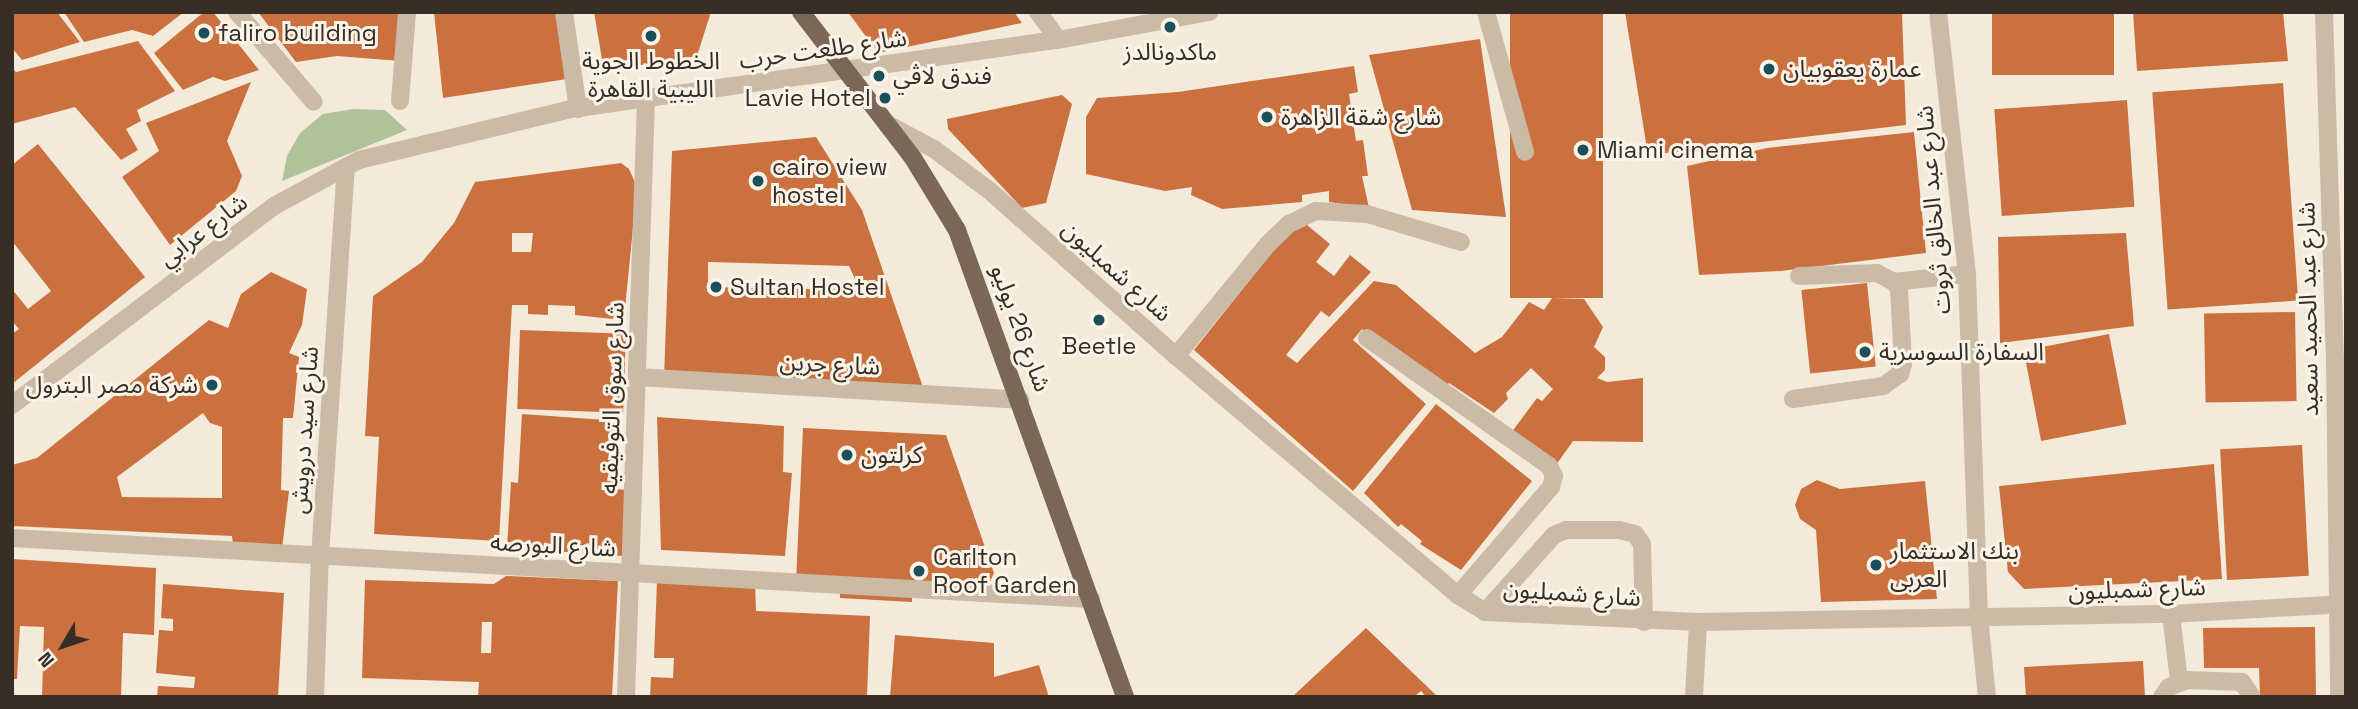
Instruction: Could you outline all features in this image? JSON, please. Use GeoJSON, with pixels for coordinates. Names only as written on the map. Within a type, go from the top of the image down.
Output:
{"type":"FeatureCollection","features":[{"type":"Feature","properties":{"kind":"main road","name":"شارع 26 يوليو"},"geometry":{"type":"LineString","coordinates":[[801,12],[887,124],[957,230],[1125,697]]}},
{"type":"Feature","properties":{"kind":"street"},"geometry":{"type":"LineString","coordinates":[[237,12],[314,102]]}},
{"type":"Feature","properties":{"kind":"street"},"geometry":{"type":"LineString","coordinates":[[400,101],[407,12]]}},
{"type":"Feature","properties":{"kind":"street"},"geometry":{"type":"LineString","coordinates":[[564,12],[578,109]]}},
{"type":"Feature","properties":{"kind":"street"},"geometry":{"type":"LineString","coordinates":[[1038,12],[1058,40]]}},
{"type":"Feature","properties":{"kind":"street","name":"شارع طلعت حرب"},"geometry":{"type":"LineString","coordinates":[[446,139],[578,109],[1058,40],[1209,12]]}},
{"type":"Feature","properties":{"kind":"street"},"geometry":{"type":"LineString","coordinates":[[1486,12],[1525,152]]}},
{"type":"Feature","properties":{"kind":"street","name":"شارع عبد الخالق ثروت"},"geometry":{"type":"LineString","coordinates":[[1938,12],[1967,274],[1979,617],[1987,697]]}},
{"type":"Feature","properties":{"kind":"street","name":"شارع عبد الحميد سعيد"},"geometry":{"type":"LineString","coordinates":[[2324,12],[2337,121],[2341,604],[2339,697]]}},
{"type":"Feature","properties":{"kind":"street","name":"شارع سوق التوفيقيه"},"geometry":{"type":"LineString","coordinates":[[626,697],[646,100]]}},
{"type":"Feature","properties":{"kind":"street","name":"شارع شمبليون"},"geometry":{"type":"LineString","coordinates":[[887,124],[934,149],[990,191],[1176,356],[1458,595],[1485,612],[1643,622],[1698,622],[2171,614],[2341,604]]}},
{"type":"Feature","properties":{"kind":"street","name":"شارع عرابي"},"geometry":{"type":"LineString","coordinates":[[12,405],[274,206],[346,167],[446,139]]}},
{"type":"Feature","properties":{"kind":"street","name":"شارع سيد درويش"},"geometry":{"type":"LineString","coordinates":[[315,697],[320,556],[346,167]]}},
{"type":"Feature","properties":{"kind":"street"},"geometry":{"type":"LineString","coordinates":[[1176,356],[1268,244],[1289,224],[1316,211],[1367,214],[1461,242]]}},
{"type":"Feature","properties":{"kind":"street"},"geometry":{"type":"LineString","coordinates":[[1793,399],[1883,386],[1900,374],[1899,288],[1894,282],[1877,273],[1799,276]]}},
{"type":"Feature","properties":{"kind":"street"},"geometry":{"type":"LineString","coordinates":[[1894,282],[1967,274]]}},
{"type":"Feature","properties":{"kind":"street"},"geometry":{"type":"LineString","coordinates":[[1367,338],[1549,466],[1554,476],[1551,487],[1458,595]]}},
{"type":"Feature","properties":{"kind":"street","name":"شارع جرين"},"geometry":{"type":"LineString","coordinates":[[637,377],[1020,400]]}},
{"type":"Feature","properties":{"kind":"street"},"geometry":{"type":"LineString","coordinates":[[1485,612],[1554,535],[1566,530],[1619,530],[1635,534],[1642,544],[1643,622]]}},
{"type":"Feature","properties":{"kind":"street","name":"شارع البورصه"},"geometry":{"type":"LineString","coordinates":[[12,538],[1091,600]]}},
{"type":"Feature","properties":{"kind":"street"},"geometry":{"type":"LineString","coordinates":[[2171,614],[2179,681]]}},
{"type":"Feature","properties":{"kind":"street"},"geometry":{"type":"LineString","coordinates":[[1694,697],[1698,622]]}},
{"type":"Feature","properties":{"kind":"street"},"geometry":{"type":"LineString","coordinates":[[2162,697],[2179,681],[2242,682],[2252,697]]}},
{"type":"Feature","properties":{"kind":"green space"},"geometry":{"type":"Polygon","coordinates":[[[353,109],[385,110],[407,130],[282,181],[287,156],[300,133],[323,114],[353,109]]]}},
{"type":"Feature","properties":{"kind":"building"},"geometry":{"type":"Polygon","coordinates":[[[12,12],[57,12],[80,42],[22,60],[12,48],[12,12]]]}},
{"type":"Feature","properties":{"kind":"building"},"geometry":{"type":"Polygon","coordinates":[[[64,12],[184,12],[153,36],[132,30],[84,42],[64,12]]]}},
{"type":"Feature","properties":{"kind":"building","name":"faliro building"},"geometry":{"type":"Polygon","coordinates":[[[204,12],[213,12],[259,70],[225,81],[213,77],[183,90],[154,53],[204,12]]]}},
{"type":"Feature","properties":{"kind":"building"},"geometry":{"type":"Polygon","coordinates":[[[258,12],[399,12],[400,61],[337,56],[296,62],[258,12]]]}},
{"type":"Feature","properties":{"kind":"building"},"geometry":{"type":"Polygon","coordinates":[[[434,12],[557,12],[567,79],[443,98],[434,12]]]}},
{"type":"Feature","properties":{"kind":"building","name":"الخطوط الجوية الليبية القاهرة"},"geometry":{"type":"Polygon","coordinates":[[[594,12],[708,12],[710,15],[697,56],[604,71],[594,12]]]}},
{"type":"Feature","properties":{"kind":"building"},"geometry":{"type":"Polygon","coordinates":[[[848,12],[1014,12],[1022,23],[878,53],[848,12]]]}},
{"type":"Feature","properties":{"kind":"building","name":"Miami cinema"},"geometry":{"type":"Polygon","coordinates":[[[1510,12],[1603,12],[1603,298],[1510,298],[1510,12]]]}},
{"type":"Feature","properties":{"kind":"building","name":"عمارة يعقوبيان"},"geometry":{"type":"Polygon","coordinates":[[[1625,12],[1902,12],[1906,125],[1648,155],[1625,12]]]}},
{"type":"Feature","properties":{"kind":"building"},"geometry":{"type":"Polygon","coordinates":[[[1992,12],[2114,12],[2114,75],[1992,75],[1992,12]]]}},
{"type":"Feature","properties":{"kind":"building"},"geometry":{"type":"Polygon","coordinates":[[[2133,12],[2283,12],[2288,61],[2137,71],[2133,12]]]}},
{"type":"Feature","properties":{"kind":"building"},"geometry":{"type":"Polygon","coordinates":[[[1480,39],[1506,217],[1412,210],[1369,55],[1480,39]]]}},
{"type":"Feature","properties":{"kind":"building"},"geometry":{"type":"Polygon","coordinates":[[[138,41],[175,91],[137,110],[141,121],[126,129],[138,150],[121,160],[75,107],[12,124],[12,68],[16,72],[138,41]]]}},
{"type":"Feature","properties":{"kind":"building","name":"شارع شقة الزاهرة"},"geometry":{"type":"Polygon","coordinates":[[[1354,66],[1358,92],[1349,94],[1356,141],[1363,140],[1368,176],[1362,176],[1369,208],[1329,202],[1329,191],[1302,195],[1302,202],[1222,209],[1191,195],[1192,187],[1165,191],[1086,174],[1086,117],[1097,98],[1178,92],[1354,66]]]}},
{"type":"Feature","properties":{"kind":"building"},"geometry":{"type":"Polygon","coordinates":[[[251,82],[227,141],[242,176],[236,191],[170,245],[122,177],[159,151],[146,123],[251,82]]]}},
{"type":"Feature","properties":{"kind":"building"},"geometry":{"type":"Polygon","coordinates":[[[2283,83],[2298,300],[2168,310],[2152,92],[2283,83]]]}},
{"type":"Feature","properties":{"kind":"building"},"geometry":{"type":"Polygon","coordinates":[[[1062,95],[1072,104],[1046,203],[1022,208],[948,129],[947,119],[1062,95]]]}},
{"type":"Feature","properties":{"kind":"building"},"geometry":{"type":"Polygon","coordinates":[[[2127,100],[2134,207],[2002,216],[1994,109],[2127,100]]]}},
{"type":"Feature","properties":{"kind":"building"},"geometry":{"type":"Polygon","coordinates":[[[1914,132],[1926,253],[1781,271],[1699,275],[1687,166],[1767,148],[1914,132]]]}},
{"type":"Feature","properties":{"kind":"building"},"geometry":{"type":"Polygon","coordinates":[[[816,137],[862,210],[925,393],[664,379],[672,151],[816,137]],[[708,262],[708,287],[860,290],[849,266],[708,262]]]}},
{"type":"Feature","properties":{"kind":"building"},"geometry":{"type":"Polygon","coordinates":[[[38,144],[145,277],[12,384],[12,334],[19,329],[12,321],[12,289],[28,309],[51,291],[12,241],[12,165],[38,144]]]}},
{"type":"Feature","properties":{"kind":"building"},"geometry":{"type":"Polygon","coordinates":[[[621,163],[629,169],[637,187],[625,309],[613,319],[575,315],[575,306],[548,305],[548,315],[528,314],[528,305],[512,305],[499,541],[374,534],[379,437],[365,436],[373,296],[422,262],[454,223],[475,182],[621,163]],[[512,233],[512,252],[531,252],[533,233],[512,233]]]}},
{"type":"Feature","properties":{"kind":"building"},"geometry":{"type":"Polygon","coordinates":[[[1307,225],[1330,244],[1316,262],[1334,276],[1350,255],[1371,272],[1329,317],[1321,311],[1286,355],[1297,363],[1374,281],[1396,285],[1475,353],[1502,337],[1529,302],[1544,310],[1552,298],[1584,299],[1603,327],[1594,347],[1605,357],[1605,370],[1597,378],[1607,382],[1643,378],[1643,442],[1573,441],[1556,465],[1511,433],[1537,398],[1542,401],[1553,389],[1531,368],[1506,393],[1508,399],[1494,413],[1449,383],[1438,395],[1362,329],[1353,340],[1426,404],[1353,491],[1194,350],[1292,227],[1307,225]]]}},
{"type":"Feature","properties":{"kind":"building"},"geometry":{"type":"Polygon","coordinates":[[[2126,233],[2134,326],[2000,343],[1998,237],[2126,233]]]}},
{"type":"Feature","properties":{"kind":"building","name":"شركة مصر البترول"},"geometry":{"type":"Polygon","coordinates":[[[271,272],[307,289],[302,325],[289,353],[299,357],[293,418],[283,418],[281,490],[289,491],[282,549],[233,544],[232,536],[12,526],[12,465],[37,458],[209,320],[228,328],[241,294],[271,272]],[[203,413],[117,477],[122,497],[222,498],[222,427],[210,423],[203,413]]]}},
{"type":"Feature","properties":{"kind":"building"},"geometry":{"type":"Polygon","coordinates":[[[1867,283],[1876,367],[1810,373],[1801,290],[1867,283]]]}},
{"type":"Feature","properties":{"kind":"building"},"geometry":{"type":"Polygon","coordinates":[[[2295,312],[2297,401],[2206,403],[2204,314],[2295,312]]]}},
{"type":"Feature","properties":{"kind":"building"},"geometry":{"type":"Polygon","coordinates":[[[520,330],[626,334],[623,413],[517,409],[520,330]]]}},
{"type":"Feature","properties":{"kind":"building"},"geometry":{"type":"Polygon","coordinates":[[[2109,334],[2127,424],[2041,441],[2024,351],[2109,334]]]}},
{"type":"Feature","properties":{"kind":"building"},"geometry":{"type":"Polygon","coordinates":[[[1436,404],[1532,481],[1461,570],[1420,544],[1422,541],[1401,524],[1398,527],[1364,493],[1436,404]]]}},
{"type":"Feature","properties":{"kind":"building"},"geometry":{"type":"Polygon","coordinates":[[[522,414],[620,421],[616,489],[627,490],[623,556],[507,548],[511,482],[518,483],[522,414]]]}},
{"type":"Feature","properties":{"kind":"building"},"geometry":{"type":"Polygon","coordinates":[[[657,417],[784,426],[783,472],[792,473],[785,556],[661,550],[657,417]]]}},
{"type":"Feature","properties":{"kind":"building"},"geometry":{"type":"Polygon","coordinates":[[[803,428],[946,435],[994,573],[986,590],[912,588],[912,602],[840,598],[840,584],[796,582],[803,428]]]}},
{"type":"Feature","properties":{"kind":"building"},"geometry":{"type":"Polygon","coordinates":[[[2302,445],[2309,576],[2227,580],[2220,449],[2302,445]]]}},
{"type":"Feature","properties":{"kind":"building"},"geometry":{"type":"Polygon","coordinates":[[[2214,464],[2222,579],[2024,589],[2008,572],[1999,486],[2214,464]]]}},
{"type":"Feature","properties":{"kind":"building","name":"بنك الاستثمار العربى"},"geometry":{"type":"Polygon","coordinates":[[[1817,480],[1840,489],[1925,481],[1937,599],[1821,602],[1816,530],[1800,519],[1795,505],[1801,489],[1817,480]]]}},
{"type":"Feature","properties":{"kind":"building"},"geometry":{"type":"Polygon","coordinates":[[[12,559],[156,568],[154,635],[123,633],[121,697],[42,697],[44,627],[20,626],[17,679],[12,679],[12,559]]]}},
{"type":"Feature","properties":{"kind":"building"},"geometry":{"type":"Polygon","coordinates":[[[506,576],[618,581],[612,697],[478,697],[479,682],[362,678],[365,580],[494,584],[506,576]],[[482,622],[481,653],[491,653],[492,622],[482,622]]]}},
{"type":"Feature","properties":{"kind":"building"},"geometry":{"type":"Polygon","coordinates":[[[657,581],[755,585],[756,611],[870,616],[867,697],[650,697],[651,677],[673,678],[674,658],[654,658],[657,581]]]}},
{"type":"Feature","properties":{"kind":"building"},"geometry":{"type":"Polygon","coordinates":[[[163,584],[284,593],[278,697],[157,697],[158,686],[194,688],[195,677],[156,673],[159,630],[173,631],[173,619],[161,618],[163,584]]]}},
{"type":"Feature","properties":{"kind":"building"},"geometry":{"type":"Polygon","coordinates":[[[2315,627],[2316,697],[2260,697],[2259,668],[2204,668],[2203,628],[2315,627]]]}},
{"type":"Feature","properties":{"kind":"building"},"geometry":{"type":"Polygon","coordinates":[[[1366,628],[1438,697],[1426,697],[1421,691],[1414,697],[1292,697],[1366,628]]]}},
{"type":"Feature","properties":{"kind":"building"},"geometry":{"type":"Polygon","coordinates":[[[895,635],[994,643],[994,677],[1039,665],[1049,697],[890,697],[895,635]]]}},
{"type":"Feature","properties":{"kind":"building"},"geometry":{"type":"Polygon","coordinates":[[[2143,661],[2145,697],[2026,697],[2024,667],[2143,661]]]}},
{"type":"Feature","properties":{"kind":"place","name":"ماكدونالدز"},"geometry":{"type":"Point","coordinates":[1170,27]}},
{"type":"Feature","properties":{"kind":"place","name":"faliro building"},"geometry":{"type":"Point","coordinates":[204,33]}},
{"type":"Feature","properties":{"kind":"place","name":"الخطوط الجوية الليبية القاهرة"},"geometry":{"type":"Point","coordinates":[651,36]}},
{"type":"Feature","properties":{"kind":"place","name":"عمارة يعقوبيان"},"geometry":{"type":"Point","coordinates":[1769,69]}},
{"type":"Feature","properties":{"kind":"place","name":"فندق لاڤي"},"geometry":{"type":"Point","coordinates":[879,76]}},
{"type":"Feature","properties":{"kind":"place","name":"Lavie Hotel"},"geometry":{"type":"Point","coordinates":[885,98]}},
{"type":"Feature","properties":{"kind":"place","name":"شارع شقة الزاهرة"},"geometry":{"type":"Point","coordinates":[1267,117]}},
{"type":"Feature","properties":{"kind":"place","name":"Miami cinema"},"geometry":{"type":"Point","coordinates":[1583,150]}},
{"type":"Feature","properties":{"kind":"place","name":"cairo view hostel"},"geometry":{"type":"Point","coordinates":[758,181]}},
{"type":"Feature","properties":{"kind":"place","name":"Sultan Hostel"},"geometry":{"type":"Point","coordinates":[716,287]}},
{"type":"Feature","properties":{"kind":"place","name":"Beetle"},"geometry":{"type":"Point","coordinates":[1099,320]}},
{"type":"Feature","properties":{"kind":"place","name":"السفارة السوسرية"},"geometry":{"type":"Point","coordinates":[1865,352]}},
{"type":"Feature","properties":{"kind":"place","name":"شركة مصر البترول"},"geometry":{"type":"Point","coordinates":[212,385]}},
{"type":"Feature","properties":{"kind":"place","name":"كرلتون"},"geometry":{"type":"Point","coordinates":[847,455]}},
{"type":"Feature","properties":{"kind":"place","name":"بنك الاستثمار العربى"},"geometry":{"type":"Point","coordinates":[1876,565]}},
{"type":"Feature","properties":{"kind":"place","name":"Carlton Roof Garden"},"geometry":{"type":"Point","coordinates":[919,571]}}]}
